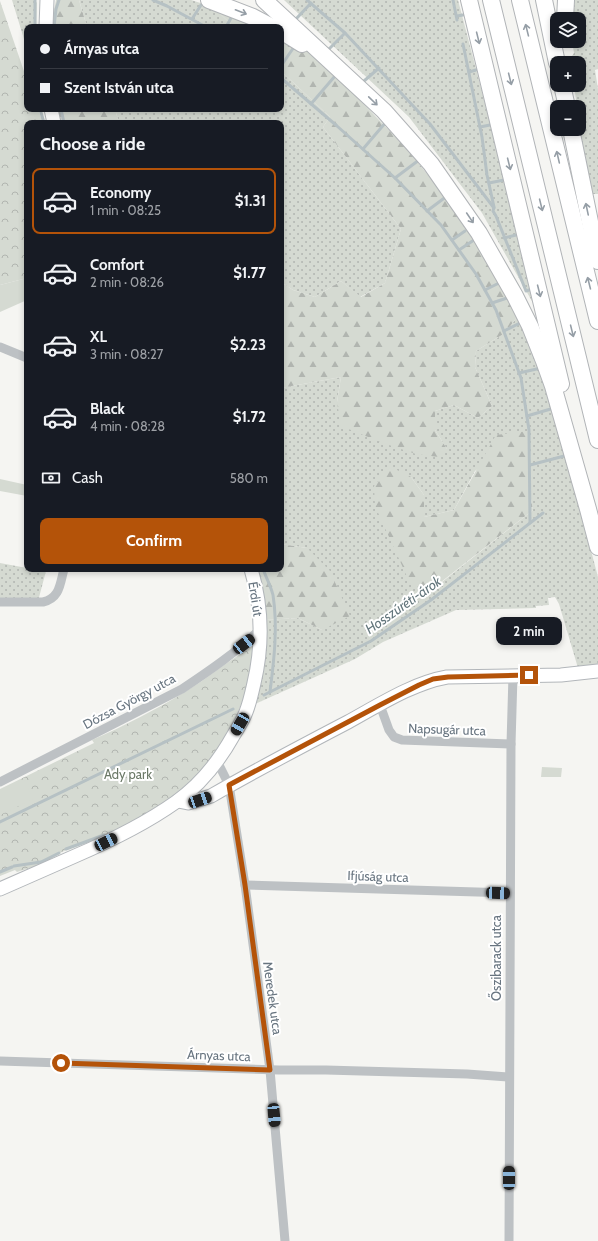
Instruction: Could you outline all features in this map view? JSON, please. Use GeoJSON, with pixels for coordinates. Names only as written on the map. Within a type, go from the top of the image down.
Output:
{"type":"FeatureCollection","features":[{"type":"Feature","properties":{"kind":"highway"},"geometry":{"type":"LineString","coordinates":[[209,0],[253,17],[266,24]]}},
{"type":"Feature","properties":{"kind":"highway"},"geometry":{"type":"LineString","coordinates":[[264,0],[384,111],[431,164],[480,233],[530,326],[544,361],[553,386],[598,547]]}},
{"type":"Feature","properties":{"kind":"highway"},"geometry":{"type":"LineString","coordinates":[[469,0],[551,339],[588,510]]}},
{"type":"Feature","properties":{"kind":"highway"},"geometry":{"type":"LineString","coordinates":[[491,0],[598,440]]}},
{"type":"Feature","properties":{"kind":"highway"},"geometry":{"type":"LineString","coordinates":[[520,0],[598,321]]}},
{"type":"Feature","properties":{"kind":"highway"},"geometry":{"type":"LineString","coordinates":[[544,0],[556,56]]}},
{"type":"Feature","properties":{"kind":"highway"},"geometry":{"type":"LineString","coordinates":[[565,12],[566,0]]}},
{"type":"Feature","properties":{"kind":"highway"},"geometry":{"type":"LineString","coordinates":[[284,33],[345,74]]}},
{"type":"Feature","properties":{"kind":"highway"},"geometry":{"type":"LineString","coordinates":[[572,136],[598,261]]}},
{"type":"Feature","properties":{"kind":"main road"},"geometry":{"type":"LineString","coordinates":[[46,24],[48,0]]}},
{"type":"Feature","properties":{"kind":"main road","name":"Érdi út"},"geometry":{"type":"LineString","coordinates":[[0,889],[94,848],[161,812],[178,801],[195,786],[217,761],[246,713],[257,671],[260,649],[259,606],[252,572]]}},
{"type":"Feature","properties":{"kind":"main road"},"geometry":{"type":"LineString","coordinates":[[178,801],[188,803],[211,796],[380,705],[433,679],[448,677],[561,675],[598,671]]}},
{"type":"Feature","properties":{"kind":"street"},"geometry":{"type":"LineString","coordinates":[[0,347],[24,357]]}},
{"type":"Feature","properties":{"kind":"street"},"geometry":{"type":"LineString","coordinates":[[0,602],[49,601],[54,597],[59,589],[63,572]]}},
{"type":"Feature","properties":{"kind":"street","name":"Dózsa György utca"},"geometry":{"type":"LineString","coordinates":[[0,782],[182,689],[208,672],[252,638],[260,629]]}},
{"type":"Feature","properties":{"kind":"street","name":"Őszibarack utca"},"geometry":{"type":"LineString","coordinates":[[509,1241],[508,1077],[510,744],[513,675]]}},
{"type":"Feature","properties":{"kind":"street","name":"Napsugár utca"},"geometry":{"type":"LineString","coordinates":[[380,705],[389,730],[394,737],[402,740],[510,744]]}},
{"type":"Feature","properties":{"kind":"street","name":"Meredek utca"},"geometry":{"type":"LineString","coordinates":[[217,761],[229,785],[245,885],[270,1070],[285,1241]]}},
{"type":"Feature","properties":{"kind":"street","name":"Ifjúság utca"},"geometry":{"type":"LineString","coordinates":[[245,885],[510,893]]}},
{"type":"Feature","properties":{"kind":"street","name":"Árnyas utca"},"geometry":{"type":"LineString","coordinates":[[0,1061],[270,1070],[334,1070],[467,1074],[508,1077]]}},
{"type":"Feature","properties":{"kind":"green space"},"geometry":{"type":"Polygon","coordinates":[[[12,0],[35,0],[37,3],[36,24],[24,24],[24,39],[12,0]]]}},
{"type":"Feature","properties":{"kind":"green space"},"geometry":{"type":"Polygon","coordinates":[[[56,0],[79,0],[86,24],[52,24],[56,0]]]}},
{"type":"Feature","properties":{"kind":"green space"},"geometry":{"type":"Polygon","coordinates":[[[79,0],[191,0],[213,7],[231,24],[86,24],[79,0]]]}},
{"type":"Feature","properties":{"kind":"green space"},"geometry":{"type":"Polygon","coordinates":[[[284,0],[458,0],[486,107],[533,303],[482,213],[409,117],[284,0]]]}},
{"type":"Feature","properties":{"kind":"green space"},"geometry":{"type":"Polygon","coordinates":[[[574,0],[598,0],[598,69],[595,70],[598,89],[598,194],[589,194],[581,136],[586,136],[586,100],[576,100],[575,92],[586,92],[586,56],[572,56],[574,53],[573,48],[586,48],[586,12],[572,12],[574,0]]]}},
{"type":"Feature","properties":{"kind":"green space"},"geometry":{"type":"Polygon","coordinates":[[[0,1],[24,71],[24,112],[39,112],[42,120],[24,120],[24,279],[0,285],[0,1]]]}},
{"type":"Feature","properties":{"kind":"green space"},"geometry":{"type":"Polygon","coordinates":[[[213,7],[250,24],[231,24],[213,7]]]}},
{"type":"Feature","properties":{"kind":"green space"},"geometry":{"type":"Polygon","coordinates":[[[284,39],[304,48],[353,93],[407,149],[444,195],[473,238],[494,272],[517,317],[505,333],[476,351],[475,367],[492,406],[478,418],[454,405],[435,411],[435,430],[447,449],[439,457],[416,454],[383,443],[341,426],[337,402],[341,377],[284,387],[284,284],[293,290],[315,297],[341,281],[361,297],[385,283],[401,229],[323,127],[330,117],[284,74],[284,39]]]}},
{"type":"Feature","properties":{"kind":"green space"},"geometry":{"type":"Polygon","coordinates":[[[284,74],[330,117],[323,127],[401,229],[385,283],[360,297],[341,281],[315,297],[293,290],[284,284],[284,120],[118,120],[116,112],[284,112],[284,74]]]}},
{"type":"Feature","properties":{"kind":"green space"},"geometry":{"type":"Polygon","coordinates":[[[56,112],[116,112],[118,120],[58,120],[56,112]]]}},
{"type":"Feature","properties":{"kind":"green space"},"geometry":{"type":"Polygon","coordinates":[[[24,279],[24,301],[0,312],[0,285],[24,279]]]}},
{"type":"Feature","properties":{"kind":"green space"},"geometry":{"type":"Polygon","coordinates":[[[517,317],[537,363],[561,437],[598,577],[598,665],[578,668],[559,604],[555,597],[548,598],[549,605],[536,606],[536,608],[456,610],[383,642],[355,659],[253,705],[265,620],[298,618],[322,630],[307,548],[284,544],[284,387],[341,377],[337,402],[447,449],[435,430],[435,411],[454,405],[478,418],[492,406],[475,367],[476,351],[505,333],[517,317]],[[528,431],[475,471],[454,510],[424,517],[424,495],[411,477],[428,593],[533,510],[531,499],[531,461],[528,431]]]}},
{"type":"Feature","properties":{"kind":"green space"},"geometry":{"type":"Polygon","coordinates":[[[528,431],[531,461],[531,499],[533,510],[427,593],[409,581],[375,506],[374,486],[389,466],[411,477],[424,495],[424,517],[454,510],[496,435],[528,431]]]}},
{"type":"Feature","properties":{"kind":"green space"},"geometry":{"type":"Polygon","coordinates":[[[0,479],[24,484],[24,495],[0,491],[0,479]]]}},
{"type":"Feature","properties":{"kind":"green space"},"geometry":{"type":"Polygon","coordinates":[[[284,544],[307,548],[330,571],[350,616],[322,630],[298,618],[265,620],[257,572],[284,572],[284,544]]]}},
{"type":"Feature","properties":{"kind":"green space"},"geometry":{"type":"Polygon","coordinates":[[[0,563],[24,567],[24,572],[46,572],[37,605],[0,604],[0,563]]]}},
{"type":"Feature","properties":{"kind":"green space","name":"Ady park"},"geometry":{"type":"Polygon","coordinates":[[[253,646],[253,658],[244,697],[232,727],[212,759],[184,789],[171,800],[122,829],[82,843],[53,856],[50,860],[36,866],[17,872],[15,870],[0,876],[0,789],[94,743],[92,740],[128,723],[194,687],[235,657],[253,646]]]}},
{"type":"Feature","properties":{"kind":"green space"},"geometry":{"type":"Polygon","coordinates":[[[542,767],[562,768],[561,777],[541,777],[542,767]]]}},
{"type":"Feature","properties":{"kind":"green space"},"geometry":{"type":"Polygon","coordinates":[[[24,779],[33,799],[0,815],[0,791],[24,779]]]}},
{"type":"Feature","properties":{"kind":"waterway"},"geometry":{"type":"LineString","coordinates":[[35,0],[35,24]]}},
{"type":"Feature","properties":{"kind":"waterway"},"geometry":{"type":"LineString","coordinates":[[54,24],[56,9],[59,0]]}},
{"type":"Feature","properties":{"kind":"waterway"},"geometry":{"type":"LineString","coordinates":[[153,0],[200,24]]}},
{"type":"Feature","properties":{"kind":"waterway"},"geometry":{"type":"LineString","coordinates":[[307,0],[345,33],[430,124],[494,208]]}},
{"type":"Feature","properties":{"kind":"waterway"},"geometry":{"type":"LineString","coordinates":[[453,0],[457,20]]}},
{"type":"Feature","properties":{"kind":"waterway"},"geometry":{"type":"LineString","coordinates":[[296,19],[311,3]]}},
{"type":"Feature","properties":{"kind":"waterway"},"geometry":{"type":"LineString","coordinates":[[192,19],[201,5]]}},
{"type":"Feature","properties":{"kind":"waterway"},"geometry":{"type":"LineString","coordinates":[[457,16],[463,15]]}},
{"type":"Feature","properties":{"kind":"waterway"},"geometry":{"type":"LineString","coordinates":[[228,24],[231,18]]}},
{"type":"Feature","properties":{"kind":"waterway"},"geometry":{"type":"LineString","coordinates":[[329,49],[345,33]]}},
{"type":"Feature","properties":{"kind":"waterway"},"geometry":{"type":"LineString","coordinates":[[463,44],[482,137],[487,175],[494,207],[493,211],[526,291],[529,290]]}},
{"type":"Feature","properties":{"kind":"waterway"},"geometry":{"type":"LineString","coordinates":[[284,62],[294,47]]}},
{"type":"Feature","properties":{"kind":"waterway"},"geometry":{"type":"LineString","coordinates":[[364,81],[379,68]]}},
{"type":"Feature","properties":{"kind":"waterway"},"geometry":{"type":"LineString","coordinates":[[469,72],[476,70]]}},
{"type":"Feature","properties":{"kind":"waterway"},"geometry":{"type":"LineString","coordinates":[[311,104],[335,76]]}},
{"type":"Feature","properties":{"kind":"waterway"},"geometry":{"type":"LineString","coordinates":[[284,81],[395,178],[441,225],[476,274],[496,310],[521,378],[529,430],[530,523]]}},
{"type":"Feature","properties":{"kind":"waterway"},"geometry":{"type":"LineString","coordinates":[[41,112],[43,120]]}},
{"type":"Feature","properties":{"kind":"waterway"},"geometry":{"type":"LineString","coordinates":[[62,112],[63,120]]}},
{"type":"Feature","properties":{"kind":"waterway"},"geometry":{"type":"LineString","coordinates":[[363,149],[386,122]]}},
{"type":"Feature","properties":{"kind":"waterway"},"geometry":{"type":"LineString","coordinates":[[480,127],[490,125]]}},
{"type":"Feature","properties":{"kind":"waterway"},"geometry":{"type":"LineString","coordinates":[[395,178],[419,160]]}},
{"type":"Feature","properties":{"kind":"waterway"},"geometry":{"type":"LineString","coordinates":[[489,183],[504,180]]}},
{"type":"Feature","properties":{"kind":"waterway"},"geometry":{"type":"LineString","coordinates":[[427,211],[447,196]]}},
{"type":"Feature","properties":{"kind":"waterway"},"geometry":{"type":"LineString","coordinates":[[452,240],[465,231]]}},
{"type":"Feature","properties":{"kind":"waterway"},"geometry":{"type":"LineString","coordinates":[[504,238],[516,235]]}},
{"type":"Feature","properties":{"kind":"waterway"},"geometry":{"type":"LineString","coordinates":[[459,250],[477,238]]}},
{"type":"Feature","properties":{"kind":"waterway"},"geometry":{"type":"LineString","coordinates":[[485,290],[501,282]]}},
{"type":"Feature","properties":{"kind":"waterway"},"geometry":{"type":"LineString","coordinates":[[492,303],[507,298]]}},
{"type":"Feature","properties":{"kind":"waterway"},"geometry":{"type":"LineString","coordinates":[[504,331],[522,322]]}},
{"type":"Feature","properties":{"kind":"waterway"},"geometry":{"type":"LineString","coordinates":[[519,373],[541,368]]}},
{"type":"Feature","properties":{"kind":"waterway"},"geometry":{"type":"LineString","coordinates":[[527,416],[554,408]]}},
{"type":"Feature","properties":{"kind":"waterway"},"geometry":{"type":"LineString","coordinates":[[530,465],[568,455]]}},
{"type":"Feature","properties":{"kind":"waterway","name":"Hosszúréti-árok"},"geometry":{"type":"LineString","coordinates":[[264,695],[371,641],[431,600],[543,513]]}},
{"type":"Feature","properties":{"kind":"waterway"},"geometry":{"type":"LineString","coordinates":[[264,572],[273,595],[275,619],[274,656],[270,692]]}},
{"type":"Feature","properties":{"kind":"waterway","name":"Hosszúréti-árok"},"geometry":{"type":"LineString","coordinates":[[0,822],[233,709]]}},
{"type":"Feature","properties":{"kind":"waterway"},"geometry":{"type":"LineString","coordinates":[[66,849],[104,835]]}},
{"type":"Feature","properties":{"kind":"waterway"},"geometry":{"type":"LineString","coordinates":[[14,866],[41,862],[59,853]]}},
{"type":"Feature","properties":{"kind":"waterway"},"geometry":{"type":"LineString","coordinates":[[0,872],[12,867]]}},
{"type":"Feature","properties":{"kind":"route"},"geometry":{"type":"LineString","coordinates":[[61,1063],[270,1070],[245,885],[229,785],[380,705],[433,679],[448,677],[529,675]]}}]}
